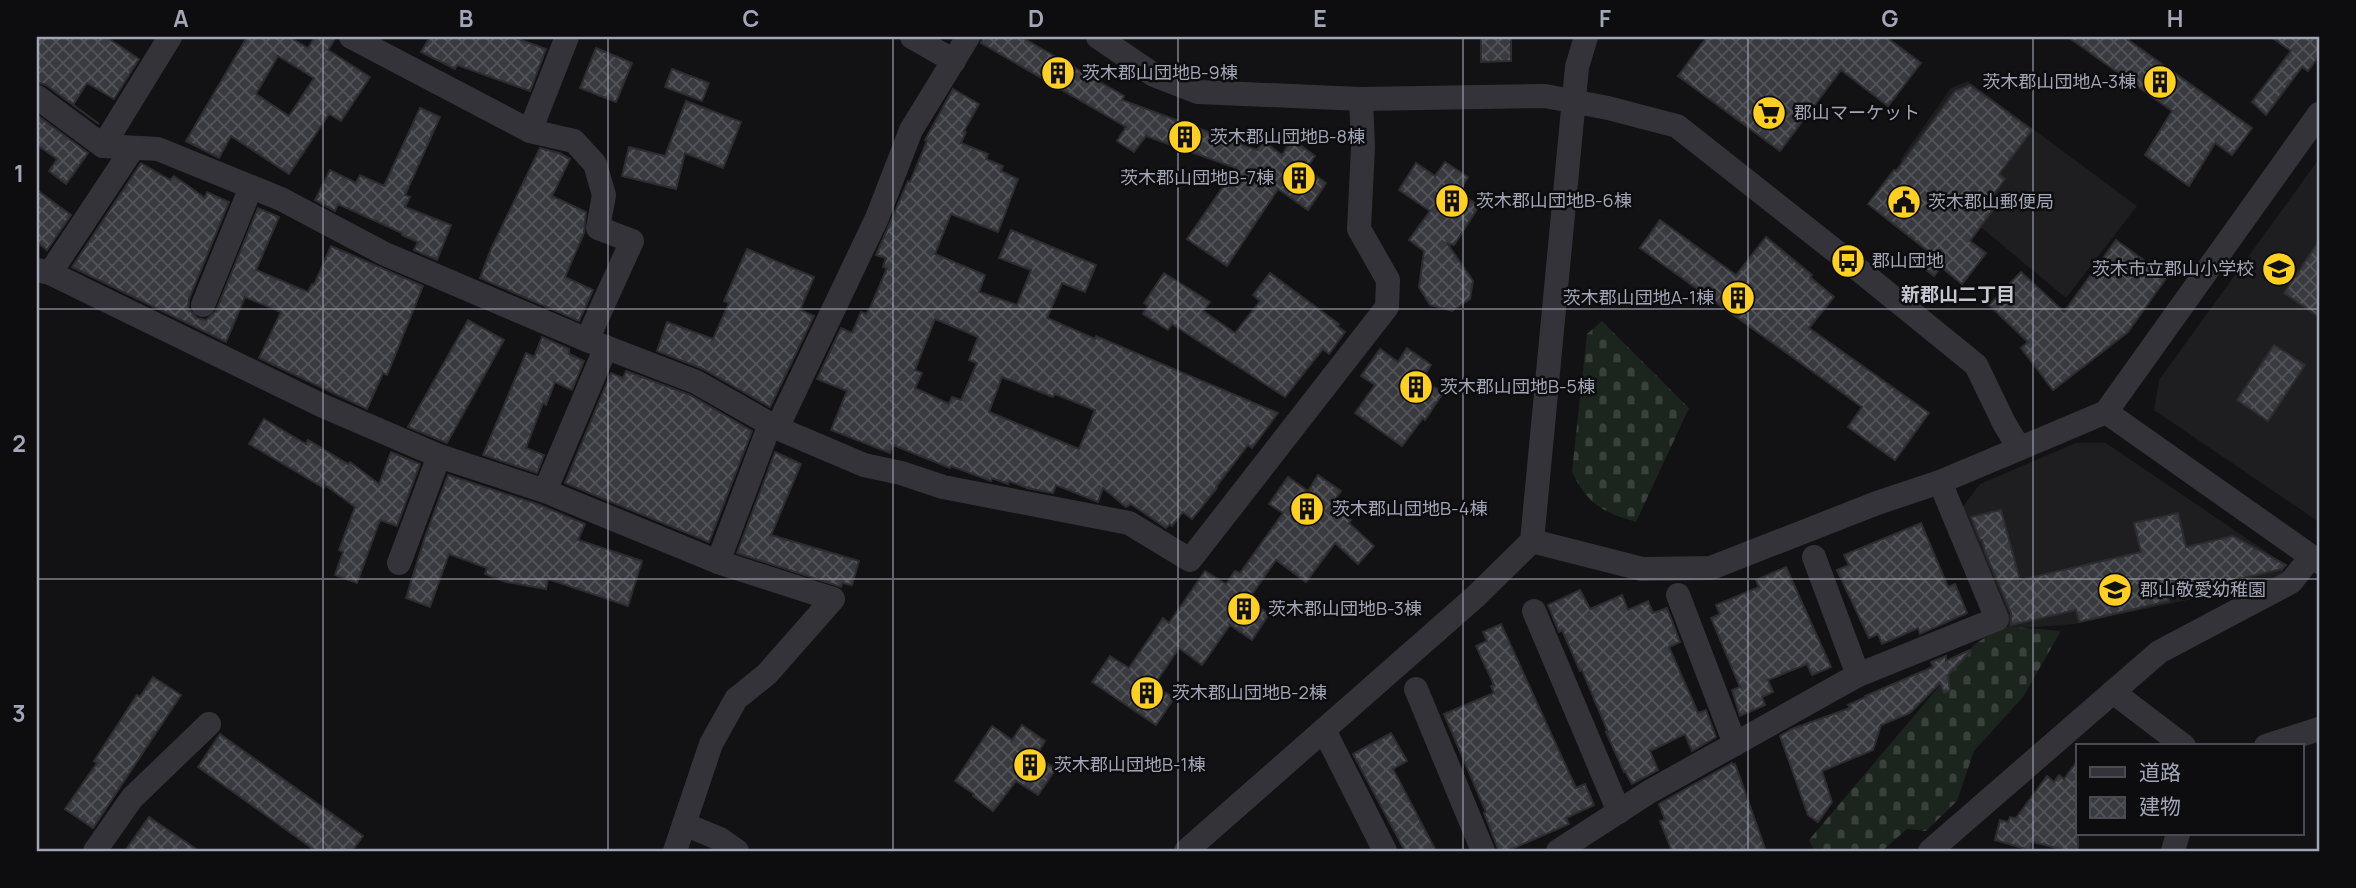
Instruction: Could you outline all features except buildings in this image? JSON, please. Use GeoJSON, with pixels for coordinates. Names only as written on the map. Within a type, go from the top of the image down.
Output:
{"type":"FeatureCollection","features":[{"type":"Feature","properties":{"kind":"street"},"geometry":{"type":"LineString","coordinates":[[103,146],[170,37]]}},
{"type":"Feature","properties":{"kind":"street"},"geometry":{"type":"LineString","coordinates":[[351,37],[530,131],[574,141],[595,164],[604,195],[598,228],[632,241],[545,491]]}},
{"type":"Feature","properties":{"kind":"street"},"geometry":{"type":"LineString","coordinates":[[530,131],[567,37]]}},
{"type":"Feature","properties":{"kind":"street"},"geometry":{"type":"LineString","coordinates":[[912,37],[954,61]]}},
{"type":"Feature","properties":{"kind":"street"},"geometry":{"type":"LineString","coordinates":[[718,562],[774,426],[877,218],[911,130],[968,37]]}},
{"type":"Feature","properties":{"kind":"street"},"geometry":{"type":"LineString","coordinates":[[1098,37],[1154,75],[1198,92],[1361,99],[1545,96],[1608,108],[1677,126],[1976,365],[2004,423],[2019,447]]}},
{"type":"Feature","properties":{"kind":"street"},"geometry":{"type":"LineString","coordinates":[[1186,851],[1475,597],[1532,541],[1577,67],[1586,37]]}},
{"type":"Feature","properties":{"kind":"street"},"geometry":{"type":"LineString","coordinates":[[37,97],[103,146],[158,149],[281,199],[385,254],[596,344],[695,382],[774,426],[864,466],[901,472],[943,487],[1129,523],[1190,560],[1387,307],[1388,280],[1359,229],[1363,147],[1361,99]]}},
{"type":"Feature","properties":{"kind":"street"},"geometry":{"type":"LineString","coordinates":[[1532,541],[1642,569],[1711,568],[1877,503],[1940,482],[2106,412],[2319,114]]}},
{"type":"Feature","properties":{"kind":"street"},"geometry":{"type":"LineString","coordinates":[[132,148],[43,272],[323,406],[439,456],[545,491],[718,562],[833,598],[767,674],[736,699],[711,744],[675,851]]}},
{"type":"Feature","properties":{"kind":"street"},"geometry":{"type":"LineString","coordinates":[[203,305],[251,187]]}},
{"type":"Feature","properties":{"kind":"street"},"geometry":{"type":"LineString","coordinates":[[1930,851],[2158,652],[2291,582],[2315,559],[2106,412]]}},
{"type":"Feature","properties":{"kind":"street"},"geometry":{"type":"LineString","coordinates":[[399,563],[439,456]]}},
{"type":"Feature","properties":{"kind":"street"},"geometry":{"type":"LineString","coordinates":[[1558,851],[1649,792],[1858,676],[1997,619],[1940,482]]}},
{"type":"Feature","properties":{"kind":"street"},"geometry":{"type":"LineString","coordinates":[[1814,557],[1858,676]]}},
{"type":"Feature","properties":{"kind":"street"},"geometry":{"type":"LineString","coordinates":[[1678,594],[1735,744]]}},
{"type":"Feature","properties":{"kind":"street"},"geometry":{"type":"LineString","coordinates":[[1534,611],[1619,812]]}},
{"type":"Feature","properties":{"kind":"street"},"geometry":{"type":"LineString","coordinates":[[1416,689],[1483,851]]}},
{"type":"Feature","properties":{"kind":"street"},"geometry":{"type":"LineString","coordinates":[[2113,692],[2181,744]]}},
{"type":"Feature","properties":{"kind":"street"},"geometry":{"type":"LineString","coordinates":[[95,851],[132,798],[209,724]]}},
{"type":"Feature","properties":{"kind":"street"},"geometry":{"type":"LineString","coordinates":[[2272,744],[2319,729]]}},
{"type":"Feature","properties":{"kind":"street"},"geometry":{"type":"LineString","coordinates":[[1324,730],[1385,851]]}},
{"type":"Feature","properties":{"kind":"street"},"geometry":{"type":"LineString","coordinates":[[684,824],[720,839],[737,851]]}},
{"type":"Feature","properties":{"kind":"shaded area"},"geometry":{"type":"Polygon","coordinates":[[[1968,81],[2137,206],[2066,298],[1900,160],[1951,88],[1968,81]]]}},
{"type":"Feature","properties":{"kind":"shaded area","name":"茨木市立郡山小学校"},"geometry":{"type":"Polygon","coordinates":[[[2319,159],[2319,522],[2154,410],[2159,380],[2319,159]]]}},
{"type":"Feature","properties":{"kind":"shaded area"},"geometry":{"type":"Polygon","coordinates":[[[2076,443],[2106,443],[2280,561],[2286,579],[2075,624],[2009,629],[1958,513],[1980,484],[2076,443]]]}},
{"type":"Feature","properties":{"kind":"green space"},"geometry":{"type":"Polygon","coordinates":[[[1602,321],[1689,408],[1636,522],[1598,506],[1584,492],[1572,472],[1587,334],[1602,321]]]}},
{"type":"Feature","properties":{"kind":"green space"},"geometry":{"type":"Polygon","coordinates":[[[2002,626],[2061,631],[2023,697],[1974,751],[1957,801],[1926,831],[1907,829],[1882,851],[1814,851],[1809,840],[1974,645],[2002,626]]]}},
{"type":"Feature","properties":{"kind":"place","name":"茨木郡山団地B-9棟"},"geometry":{"type":"Point","coordinates":[1058,73]}},
{"type":"Feature","properties":{"kind":"place","name":"茨木郡山団地A-3棟"},"geometry":{"type":"Point","coordinates":[2160,82]}},
{"type":"Feature","properties":{"kind":"place","name":"郡山マーケット"},"geometry":{"type":"Point","coordinates":[1769,113]}},
{"type":"Feature","properties":{"kind":"place","name":"茨木郡山団地B-8棟"},"geometry":{"type":"Point","coordinates":[1185,137]}},
{"type":"Feature","properties":{"kind":"place","name":"茨木郡山団地B-7棟"},"geometry":{"type":"Point","coordinates":[1299,178]}},
{"type":"Feature","properties":{"kind":"place","name":"茨木郡山団地B-6棟"},"geometry":{"type":"Point","coordinates":[1452,201]}},
{"type":"Feature","properties":{"kind":"place","name":"茨木郡山郵便局"},"geometry":{"type":"Point","coordinates":[1904,202]}},
{"type":"Feature","properties":{"kind":"place","name":"郡山団地"},"geometry":{"type":"Point","coordinates":[1848,261]}},
{"type":"Feature","properties":{"kind":"place","name":"茨木市立郡山小学校"},"geometry":{"type":"Point","coordinates":[2279,269]}},
{"type":"Feature","properties":{"kind":"place","name":"茨木郡山団地A-1棟"},"geometry":{"type":"Point","coordinates":[1738,298]}},
{"type":"Feature","properties":{"kind":"place","name":"茨木郡山団地B-5棟"},"geometry":{"type":"Point","coordinates":[1416,387]}},
{"type":"Feature","properties":{"kind":"place","name":"茨木郡山団地B-4棟"},"geometry":{"type":"Point","coordinates":[1307,509]}},
{"type":"Feature","properties":{"kind":"place","name":"郡山敬愛幼稚園"},"geometry":{"type":"Point","coordinates":[2115,590]}},
{"type":"Feature","properties":{"kind":"place","name":"茨木郡山団地B-3棟"},"geometry":{"type":"Point","coordinates":[1244,609]}},
{"type":"Feature","properties":{"kind":"place","name":"茨木郡山団地B-2棟"},"geometry":{"type":"Point","coordinates":[1147,693]}},
{"type":"Feature","properties":{"kind":"place","name":"茨木郡山団地B-1棟"},"geometry":{"type":"Point","coordinates":[1030,765]}},
{"type":"Feature","properties":{"kind":"district","name":"新郡山二丁目"},"geometry":{"type":"Point","coordinates":[1958,294]}}]}
